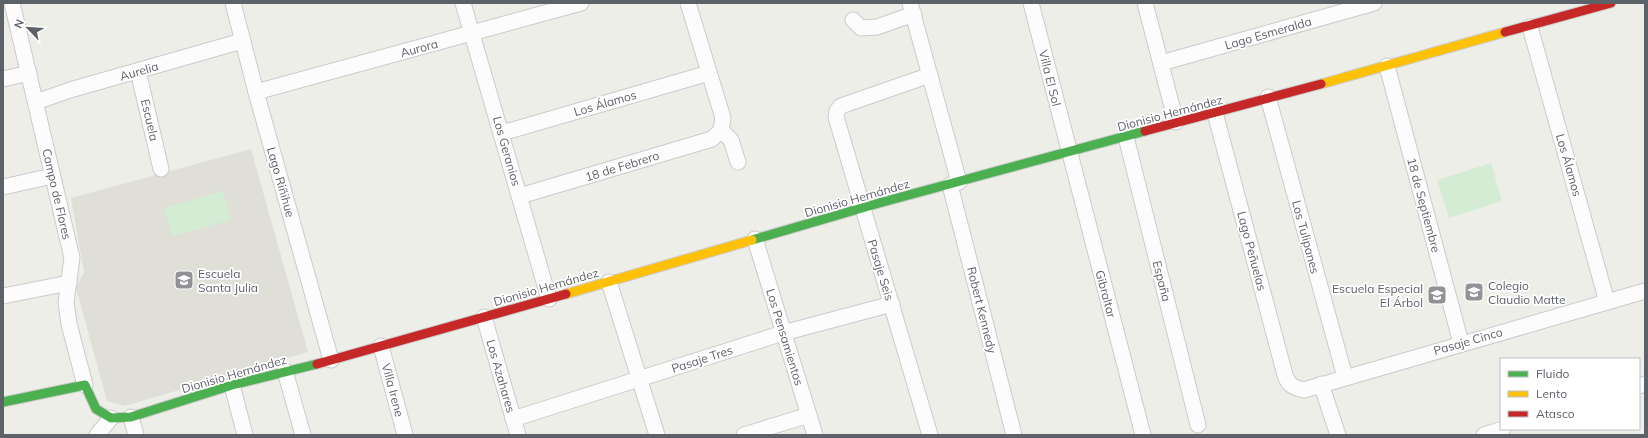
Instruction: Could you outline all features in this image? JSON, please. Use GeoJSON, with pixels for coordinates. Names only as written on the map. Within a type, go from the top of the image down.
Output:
{"type":"FeatureCollection","features":[{"type":"Feature","properties":{"kind":"street","name":"Campo de Flores"},"geometry":{"type":"LineString","coordinates":[[12,3],[72,258],[66,302],[69,324],[85,385]]}},
{"type":"Feature","properties":{"kind":"street","name":"Lago Riñihue"},"geometry":{"type":"LineString","coordinates":[[233,3],[242,41],[331,360]]}},
{"type":"Feature","properties":{"kind":"street","name":"Los Geranios"},"geometry":{"type":"LineString","coordinates":[[463,3],[549,299]]}},
{"type":"Feature","properties":{"kind":"street","name":"Aurora"},"geometry":{"type":"LineString","coordinates":[[256,92],[581,3]]}},
{"type":"Feature","properties":{"kind":"street"},"geometry":{"type":"LineString","coordinates":[[688,3],[723,118],[721,130],[730,140],[738,162]]}},
{"type":"Feature","properties":{"kind":"street","name":"Villa El Sol"},"geometry":{"type":"LineString","coordinates":[[1031,3],[1069,153]]}},
{"type":"Feature","properties":{"kind":"street"},"geometry":{"type":"LineString","coordinates":[[1145,3],[1176,122]]}},
{"type":"Feature","properties":{"kind":"street","name":"Lago Esmeralda"},"geometry":{"type":"LineString","coordinates":[[1161,63],[1374,3]]}},
{"type":"Feature","properties":{"kind":"street","name":"Dionisio Hernández"},"geometry":{"type":"LineString","coordinates":[[111,418],[131,417],[232,385],[331,360],[549,299],[863,208],[1530,27],[1610,3]]}},
{"type":"Feature","properties":{"kind":"street"},"geometry":{"type":"LineString","coordinates":[[853,20],[861,28],[877,27],[912,8]]}},
{"type":"Feature","properties":{"kind":"street","name":"Robert Kennedy"},"geometry":{"type":"LineString","coordinates":[[912,8],[930,75],[1014,435]]}},
{"type":"Feature","properties":{"kind":"street","name":"Los Álamos"},"geometry":{"type":"LineString","coordinates":[[1530,27],[1607,302]]}},
{"type":"Feature","properties":{"kind":"street","name":"Aurelia"},"geometry":{"type":"LineString","coordinates":[[36,102],[242,41]]}},
{"type":"Feature","properties":{"kind":"street","name":"18 de Septiembre"},"geometry":{"type":"LineString","coordinates":[[1387,66],[1461,343]]}},
{"type":"Feature","properties":{"kind":"street","name":"Escuela"},"geometry":{"type":"LineString","coordinates":[[138,71],[161,169]]}},
{"type":"Feature","properties":{"kind":"street"},"geometry":{"type":"LineString","coordinates":[[3,79],[29,73]]}},
{"type":"Feature","properties":{"kind":"street","name":"Los Álamos"},"geometry":{"type":"LineString","coordinates":[[502,133],[709,73]]}},
{"type":"Feature","properties":{"kind":"street","name":"Pasaje Seis"},"geometry":{"type":"LineString","coordinates":[[930,75],[841,106],[837,111],[836,123],[892,304],[930,435]]}},
{"type":"Feature","properties":{"kind":"street","name":"Los Tulipanes"},"geometry":{"type":"LineString","coordinates":[[1268,97],[1345,377]]}},
{"type":"Feature","properties":{"kind":"street","name":"Lago Peñuelas"},"geometry":{"type":"LineString","coordinates":[[1215,113],[1285,375],[1287,382],[1292,386]]}},
{"type":"Feature","properties":{"kind":"street","name":"18 de Febrero"},"geometry":{"type":"LineString","coordinates":[[520,196],[712,139],[721,130]]}},
{"type":"Feature","properties":{"kind":"street","name":"España"},"geometry":{"type":"LineString","coordinates":[[1126,137],[1198,425]]}},
{"type":"Feature","properties":{"kind":"street","name":"Gibraltar"},"geometry":{"type":"LineString","coordinates":[[1069,153],[1142,435]]}},
{"type":"Feature","properties":{"kind":"street"},"geometry":{"type":"LineString","coordinates":[[3,187],[52,176]]}},
{"type":"Feature","properties":{"kind":"street","name":"Los Pensamientos"},"geometry":{"type":"LineString","coordinates":[[755,239],[815,435]]}},
{"type":"Feature","properties":{"kind":"street"},"geometry":{"type":"LineString","coordinates":[[3,296],[69,282]]}},
{"type":"Feature","properties":{"kind":"street"},"geometry":{"type":"LineString","coordinates":[[609,282],[657,435]]}},
{"type":"Feature","properties":{"kind":"street","name":"Pasaje Cinco"},"geometry":{"type":"LineString","coordinates":[[1292,386],[1304,390],[1461,343],[1645,291]]}},
{"type":"Feature","properties":{"kind":"street","name":"Pasaje Tres"},"geometry":{"type":"LineString","coordinates":[[514,419],[783,333],[892,304]]}},
{"type":"Feature","properties":{"kind":"street","name":"Los Azahares"},"geometry":{"type":"LineString","coordinates":[[484,317],[518,435]]}},
{"type":"Feature","properties":{"kind":"street","name":"Villa Irene"},"geometry":{"type":"LineString","coordinates":[[381,346],[405,435]]}},
{"type":"Feature","properties":{"kind":"street"},"geometry":{"type":"LineString","coordinates":[[285,371],[303,435]]}},
{"type":"Feature","properties":{"kind":"street"},"geometry":{"type":"LineString","coordinates":[[1321,384],[1338,435]]}},
{"type":"Feature","properties":{"kind":"street"},"geometry":{"type":"LineString","coordinates":[[3,402],[85,385],[96,409],[111,418],[97,435]]}},
{"type":"Feature","properties":{"kind":"street"},"geometry":{"type":"LineString","coordinates":[[232,385],[245,435]]}},
{"type":"Feature","properties":{"kind":"street"},"geometry":{"type":"LineString","coordinates":[[744,435],[809,415]]}},
{"type":"Feature","properties":{"kind":"street"},"geometry":{"type":"LineString","coordinates":[[131,417],[136,435]]}},
{"type":"Feature","properties":{"kind":"street"},"geometry":{"type":"LineString","coordinates":[[1484,435],[1500,430]]}},
{"type":"Feature","properties":{"kind":"shaded area","name":"Escuela Santa Julia"},"geometry":{"type":"Polygon","coordinates":[[[251,149],[308,352],[125,406],[107,401],[76,288],[84,272],[71,198],[251,149]]]}},
{"type":"Feature","properties":{"kind":"green space"},"geometry":{"type":"Polygon","coordinates":[[[1491,163],[1502,201],[1449,218],[1437,180],[1491,163]]]}},
{"type":"Feature","properties":{"kind":"green space"},"geometry":{"type":"Polygon","coordinates":[[[223,191],[231,220],[172,236],[164,208],[223,191]]]}},
{"type":"Feature","properties":{"kind":"traffic: fast"},"geometry":{"type":"LineString","coordinates":[[752,240],[879,203],[1145,131]]}},
{"type":"Feature","properties":{"kind":"traffic: fast"},"geometry":{"type":"LineString","coordinates":[[3,402],[85,385],[96,409],[111,418],[131,417],[232,385],[317,364]]}},
{"type":"Feature","properties":{"kind":"traffic: slow"},"geometry":{"type":"LineString","coordinates":[[1321,84],[1505,32]]}},
{"type":"Feature","properties":{"kind":"traffic: slow"},"geometry":{"type":"LineString","coordinates":[[566,294],[752,240]]}},
{"type":"Feature","properties":{"kind":"traffic: jam"},"geometry":{"type":"LineString","coordinates":[[1505,32],[1611,3]]}},
{"type":"Feature","properties":{"kind":"traffic: jam"},"geometry":{"type":"LineString","coordinates":[[1145,131],[1321,84]]}},
{"type":"Feature","properties":{"kind":"traffic: jam"},"geometry":{"type":"LineString","coordinates":[[317,364],[566,294]]}},
{"type":"Feature","properties":{"kind":"place","name":"Escuela Santa Julia"},"geometry":{"type":"Point","coordinates":[184,280]}},
{"type":"Feature","properties":{"kind":"place","name":"Colegio Claudio Matte"},"geometry":{"type":"Point","coordinates":[1474,292]}},
{"type":"Feature","properties":{"kind":"place","name":"Escuela Especial El Árbol"},"geometry":{"type":"Point","coordinates":[1437,295]}}]}
